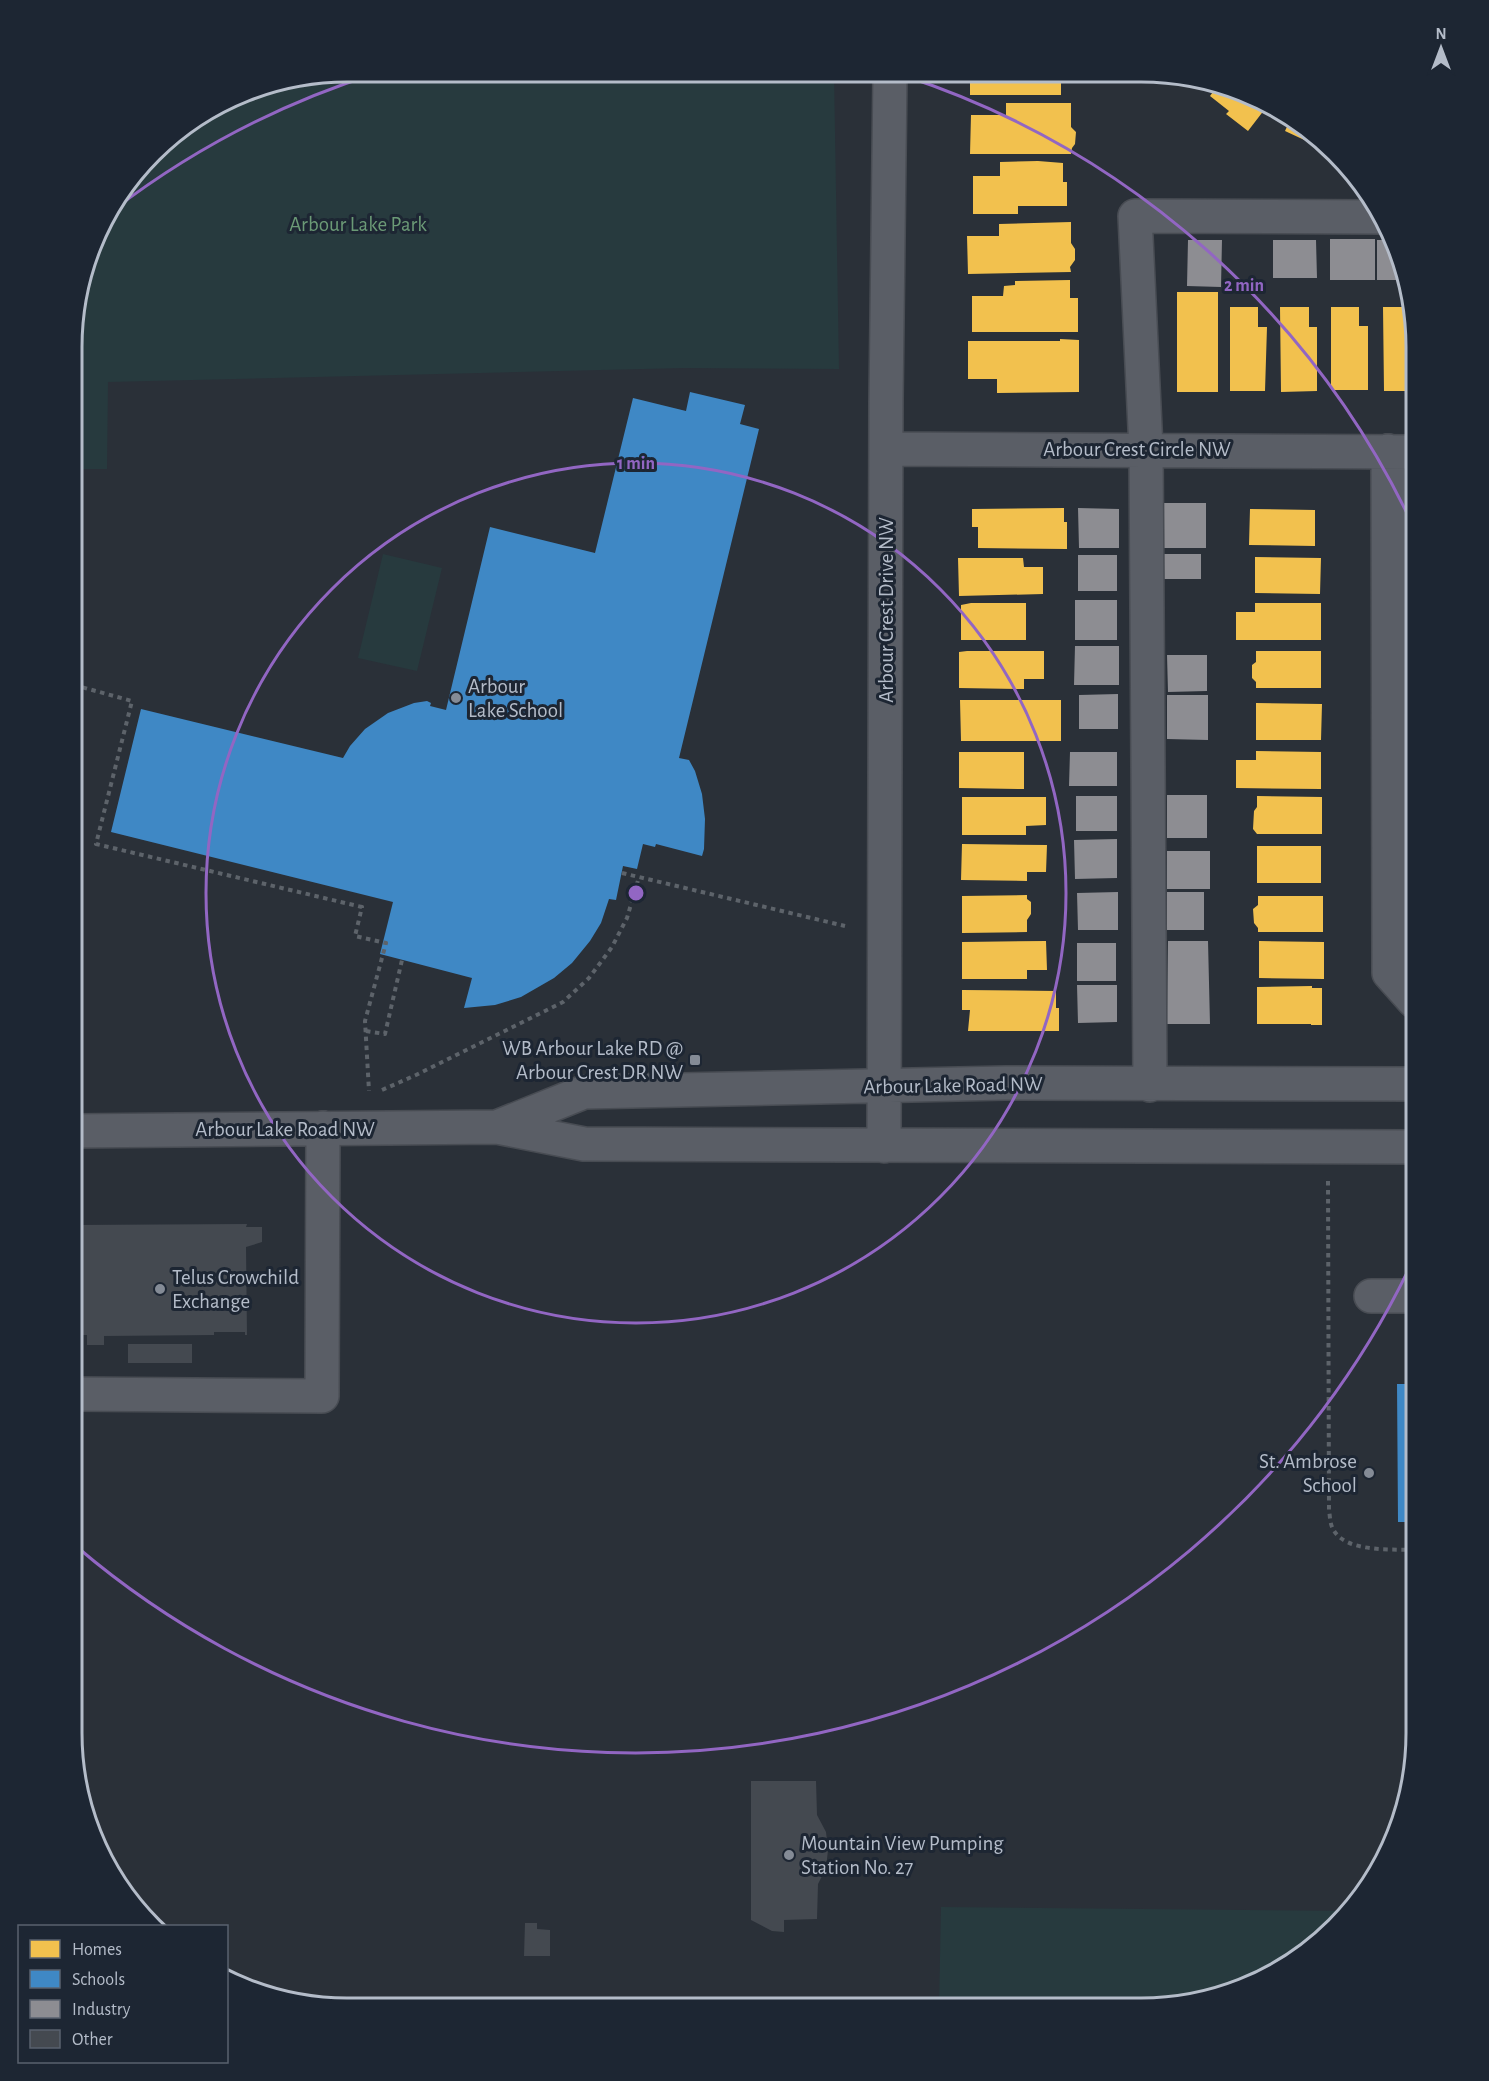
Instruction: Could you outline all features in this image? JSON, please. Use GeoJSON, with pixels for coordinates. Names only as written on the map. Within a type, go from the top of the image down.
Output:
{"type":"FeatureCollection","features":[{"type":"Feature","properties":{"kind":"street","name":"Arbour Crest Drive NW"},"geometry":{"type":"LineString","coordinates":[[884,1146],[886,449],[890,82]]}},
{"type":"Feature","properties":{"kind":"street"},"geometry":{"type":"LineString","coordinates":[[1150,1085],[1146,449],[1136,216],[1372,217]]}},
{"type":"Feature","properties":{"kind":"street","name":"Arbour Crest Circle NW"},"geometry":{"type":"LineString","coordinates":[[886,449],[1402,452],[1389,973],[1406,992]]}},
{"type":"Feature","properties":{"kind":"street","name":"Arbour Lake Road NW"},"geometry":{"type":"LineString","coordinates":[[497,1127],[584,1092],[1005,1083],[1406,1084]]}},
{"type":"Feature","properties":{"kind":"street","name":"Arbour Lake Road NW"},"geometry":{"type":"LineString","coordinates":[[82,1131],[497,1127],[584,1144],[1406,1147]]}},
{"type":"Feature","properties":{"kind":"street"},"geometry":{"type":"LineString","coordinates":[[82,1394],[322,1396],[322,1128]]}},
{"type":"Feature","properties":{"kind":"street"},"geometry":{"type":"LineString","coordinates":[[1371,1296],[1406,1296]]}},
{"type":"Feature","properties":{"kind":"path"},"geometry":{"type":"LineString","coordinates":[[82,686],[132,701],[96,844],[362,907],[354,936],[387,943],[365,1021],[369,1091]]}},
{"type":"Feature","properties":{"kind":"path"},"geometry":{"type":"LineString","coordinates":[[622,873],[845,926]]}},
{"type":"Feature","properties":{"kind":"path"},"geometry":{"type":"LineString","coordinates":[[382,1090],[563,1002],[589,978],[612,946],[627,918],[639,877]]}},
{"type":"Feature","properties":{"kind":"path"},"geometry":{"type":"LineString","coordinates":[[366,1031],[385,1034],[402,960]]}},
{"type":"Feature","properties":{"kind":"path"},"geometry":{"type":"LineString","coordinates":[[1328,1180],[1329,1510],[1333,1529],[1346,1543],[1369,1548],[1406,1550]]}},
{"type":"Feature","properties":{"kind":"green space","name":"Arbour Lake Park"},"geometry":{"type":"Polygon","coordinates":[[[347,82],[834,82],[839,369],[684,368],[108,382],[107,469],[82,469],[83,330],[88,296],[97,262],[118,215],[148,173],[186,137],[230,110],[279,92],[313,85],[347,82]]]}},
{"type":"Feature","properties":{"kind":"green space"},"geometry":{"type":"Polygon","coordinates":[[[383,554],[442,568],[417,671],[358,658],[383,554]]]}},
{"type":"Feature","properties":{"kind":"green space"},"geometry":{"type":"Polygon","coordinates":[[[941,1907],[1338,1911],[1303,1944],[1274,1963],[1227,1984],[1193,1993],[1159,1998],[939,1998],[941,1907]]]}},
{"type":"Feature","properties":{"kind":"building: Homes"},"geometry":{"type":"Polygon","coordinates":[[[970,82],[1068,82],[1061,83],[1061,95],[970,95],[970,82]]]}},
{"type":"Feature","properties":{"kind":"building: Homes"},"geometry":{"type":"Polygon","coordinates":[[[1212,93],[1227,97],[1263,112],[1248,131],[1226,114],[1229,111],[1210,96],[1212,93]]]}},
{"type":"Feature","properties":{"kind":"building: Homes"},"geometry":{"type":"Polygon","coordinates":[[[1006,103],[1071,103],[1071,127],[1076,132],[1071,154],[970,154],[971,115],[1006,115],[1006,103]]]}},
{"type":"Feature","properties":{"kind":"building: Homes"},"geometry":{"type":"Polygon","coordinates":[[[1287,126],[1309,142],[1285,131],[1287,126]]]}},
{"type":"Feature","properties":{"kind":"building: Homes"},"geometry":{"type":"Polygon","coordinates":[[[1000,162],[1063,163],[1063,182],[1067,182],[1067,206],[1018,206],[1018,214],[973,214],[973,176],[1000,176],[1000,162]]]}},
{"type":"Feature","properties":{"kind":"building: Homes"},"geometry":{"type":"Polygon","coordinates":[[[1071,222],[1071,243],[1075,249],[1075,260],[1070,267],[1071,272],[968,274],[967,236],[999,236],[999,224],[1071,222]]]}},
{"type":"Feature","properties":{"kind":"building: Homes"},"geometry":{"type":"Polygon","coordinates":[[[1070,280],[1070,298],[1078,298],[1078,332],[972,332],[972,296],[1003,296],[1004,286],[1015,285],[1015,281],[1070,280]]]}},
{"type":"Feature","properties":{"kind":"building: Homes"},"geometry":{"type":"Polygon","coordinates":[[[1177,292],[1218,292],[1218,392],[1177,392],[1177,292]]]}},
{"type":"Feature","properties":{"kind":"building: Homes"},"geometry":{"type":"Polygon","coordinates":[[[1230,307],[1258,307],[1258,327],[1267,327],[1265,391],[1230,391],[1230,307]]]}},
{"type":"Feature","properties":{"kind":"building: Homes"},"geometry":{"type":"Polygon","coordinates":[[[1280,307],[1309,307],[1309,327],[1317,327],[1317,391],[1281,392],[1280,307]]]}},
{"type":"Feature","properties":{"kind":"building: Homes"},"geometry":{"type":"Polygon","coordinates":[[[1331,307],[1359,307],[1359,326],[1368,326],[1368,390],[1331,390],[1331,307]]]}},
{"type":"Feature","properties":{"kind":"building: Homes"},"geometry":{"type":"Polygon","coordinates":[[[1383,307],[1403,307],[1406,330],[1406,391],[1384,391],[1383,307]]]}},
{"type":"Feature","properties":{"kind":"building: Homes"},"geometry":{"type":"Polygon","coordinates":[[[1060,339],[1079,340],[1079,392],[997,393],[997,379],[968,379],[968,341],[1060,341],[1060,339]]]}},
{"type":"Feature","properties":{"kind":"building: Homes"},"geometry":{"type":"Polygon","coordinates":[[[1064,508],[1064,522],[1067,522],[1067,549],[978,548],[978,527],[972,527],[972,509],[1064,508]]]}},
{"type":"Feature","properties":{"kind":"building: Homes"},"geometry":{"type":"Polygon","coordinates":[[[1250,509],[1315,510],[1315,546],[1249,545],[1250,509]]]}},
{"type":"Feature","properties":{"kind":"building: Homes"},"geometry":{"type":"Polygon","coordinates":[[[1255,557],[1321,558],[1320,594],[1255,593],[1255,557]]]}},
{"type":"Feature","properties":{"kind":"building: Homes"},"geometry":{"type":"Polygon","coordinates":[[[958,558],[1023,558],[1024,567],[1043,567],[1043,594],[959,596],[958,558]]]}},
{"type":"Feature","properties":{"kind":"building: Homes"},"geometry":{"type":"Polygon","coordinates":[[[1026,603],[1026,640],[961,640],[961,605],[1026,603]]]}},
{"type":"Feature","properties":{"kind":"building: Homes"},"geometry":{"type":"Polygon","coordinates":[[[1255,603],[1321,603],[1321,640],[1236,640],[1236,612],[1255,612],[1255,603]]]}},
{"type":"Feature","properties":{"kind":"building: Homes"},"geometry":{"type":"Polygon","coordinates":[[[1044,651],[1044,679],[1024,679],[1024,689],[959,688],[959,652],[1044,651]]]}},
{"type":"Feature","properties":{"kind":"building: Homes"},"geometry":{"type":"Polygon","coordinates":[[[1256,651],[1321,651],[1321,688],[1256,688],[1256,682],[1252,678],[1252,665],[1256,662],[1256,651]]]}},
{"type":"Feature","properties":{"kind":"building: Homes"},"geometry":{"type":"Polygon","coordinates":[[[960,700],[1061,700],[1061,741],[961,741],[960,700]]]}},
{"type":"Feature","properties":{"kind":"building: Homes"},"geometry":{"type":"Polygon","coordinates":[[[1256,703],[1322,704],[1321,740],[1256,740],[1256,703]]]}},
{"type":"Feature","properties":{"kind":"building: Homes"},"geometry":{"type":"Polygon","coordinates":[[[1256,751],[1321,752],[1321,789],[1236,788],[1236,760],[1256,760],[1256,751]]]}},
{"type":"Feature","properties":{"kind":"building: Homes"},"geometry":{"type":"Polygon","coordinates":[[[959,752],[1024,752],[1024,789],[959,788],[959,752]]]}},
{"type":"Feature","properties":{"kind":"building: Homes"},"geometry":{"type":"Polygon","coordinates":[[[1257,796],[1322,797],[1322,834],[1257,834],[1253,829],[1257,796]]]}},
{"type":"Feature","properties":{"kind":"building: Homes"},"geometry":{"type":"Polygon","coordinates":[[[962,797],[1046,797],[1046,825],[1026,826],[1026,835],[962,835],[962,797]]]}},
{"type":"Feature","properties":{"kind":"building: Homes"},"geometry":{"type":"Polygon","coordinates":[[[962,844],[1047,845],[1046,872],[1027,872],[1027,881],[961,880],[962,844]]]}},
{"type":"Feature","properties":{"kind":"building: Homes"},"geometry":{"type":"Polygon","coordinates":[[[1257,846],[1321,846],[1321,883],[1257,883],[1257,846]]]}},
{"type":"Feature","properties":{"kind":"building: Homes"},"geometry":{"type":"Polygon","coordinates":[[[1027,895],[1027,899],[1031,902],[1031,914],[1027,920],[1027,932],[962,933],[962,896],[1027,895]]]}},
{"type":"Feature","properties":{"kind":"building: Homes"},"geometry":{"type":"Polygon","coordinates":[[[1258,896],[1323,896],[1323,932],[1258,932],[1254,923],[1253,909],[1258,905],[1258,896]]]}},
{"type":"Feature","properties":{"kind":"building: Homes"},"geometry":{"type":"Polygon","coordinates":[[[1046,941],[1047,970],[1027,970],[1027,979],[962,979],[962,942],[1046,941]]]}},
{"type":"Feature","properties":{"kind":"building: Homes"},"geometry":{"type":"Polygon","coordinates":[[[1259,941],[1324,942],[1324,979],[1259,978],[1259,941]]]}},
{"type":"Feature","properties":{"kind":"building: Homes"},"geometry":{"type":"Polygon","coordinates":[[[1312,986],[1312,988],[1322,988],[1322,1025],[1257,1024],[1257,987],[1312,986]]]}},
{"type":"Feature","properties":{"kind":"building: Homes"},"geometry":{"type":"Polygon","coordinates":[[[962,990],[1056,991],[1059,1031],[968,1031],[970,1010],[962,1010],[962,990]]]}},
{"type":"Feature","properties":{"kind":"building: Schools"},"geometry":{"type":"Polygon","coordinates":[[[690,392],[745,405],[740,424],[759,429],[679,758],[689,760],[702,794],[705,819],[704,849],[702,856],[656,844],[655,847],[643,844],[637,869],[623,866],[616,900],[609,899],[601,923],[590,941],[572,963],[554,978],[521,997],[495,1005],[464,1008],[472,978],[380,954],[393,902],[111,832],[141,709],[343,758],[365,729],[388,713],[414,703],[427,701],[431,703],[430,706],[446,710],[490,527],[595,553],[633,398],[686,411],[690,392]]]}},
{"type":"Feature","properties":{"kind":"building: Schools"},"geometry":{"type":"Polygon","coordinates":[[[1397,1384],[1406,1384],[1406,1522],[1398,1522],[1397,1384]]]}},
{"type":"Feature","properties":{"kind":"building: Industry"},"geometry":{"type":"Polygon","coordinates":[[[1330,239],[1375,239],[1375,280],[1330,280],[1330,239]]]}},
{"type":"Feature","properties":{"kind":"building: Industry"},"geometry":{"type":"Polygon","coordinates":[[[1188,240],[1222,240],[1221,287],[1187,286],[1188,240]]]}},
{"type":"Feature","properties":{"kind":"building: Industry"},"geometry":{"type":"Polygon","coordinates":[[[1273,240],[1316,240],[1317,278],[1273,278],[1273,240]]]}},
{"type":"Feature","properties":{"kind":"building: Industry"},"geometry":{"type":"Polygon","coordinates":[[[1377,240],[1383,240],[1397,280],[1377,280],[1377,240]]]}},
{"type":"Feature","properties":{"kind":"building: Industry"},"geometry":{"type":"Polygon","coordinates":[[[1164,503],[1206,503],[1206,548],[1164,548],[1164,503]]]}},
{"type":"Feature","properties":{"kind":"building: Industry"},"geometry":{"type":"Polygon","coordinates":[[[1078,508],[1119,509],[1119,548],[1079,548],[1078,508]]]}},
{"type":"Feature","properties":{"kind":"building: Industry"},"geometry":{"type":"Polygon","coordinates":[[[1163,554],[1201,554],[1201,579],[1164,579],[1163,554]]]}},
{"type":"Feature","properties":{"kind":"building: Industry"},"geometry":{"type":"Polygon","coordinates":[[[1078,555],[1117,555],[1117,591],[1078,591],[1078,555]]]}},
{"type":"Feature","properties":{"kind":"building: Industry"},"geometry":{"type":"Polygon","coordinates":[[[1075,600],[1117,600],[1117,640],[1075,640],[1075,600]]]}},
{"type":"Feature","properties":{"kind":"building: Industry"},"geometry":{"type":"Polygon","coordinates":[[[1075,646],[1119,646],[1119,685],[1074,685],[1075,646]]]}},
{"type":"Feature","properties":{"kind":"building: Industry"},"geometry":{"type":"Polygon","coordinates":[[[1167,655],[1207,655],[1207,691],[1168,692],[1167,655]]]}},
{"type":"Feature","properties":{"kind":"building: Industry"},"geometry":{"type":"Polygon","coordinates":[[[1118,694],[1118,729],[1079,729],[1079,695],[1118,694]]]}},
{"type":"Feature","properties":{"kind":"building: Industry"},"geometry":{"type":"Polygon","coordinates":[[[1167,695],[1208,695],[1208,740],[1167,739],[1167,695]]]}},
{"type":"Feature","properties":{"kind":"building: Industry"},"geometry":{"type":"Polygon","coordinates":[[[1070,752],[1117,752],[1117,786],[1069,786],[1070,752]]]}},
{"type":"Feature","properties":{"kind":"building: Industry"},"geometry":{"type":"Polygon","coordinates":[[[1167,795],[1207,795],[1207,838],[1167,838],[1167,795]]]}},
{"type":"Feature","properties":{"kind":"building: Industry"},"geometry":{"type":"Polygon","coordinates":[[[1076,796],[1117,796],[1117,831],[1076,831],[1076,796]]]}},
{"type":"Feature","properties":{"kind":"building: Industry"},"geometry":{"type":"Polygon","coordinates":[[[1117,839],[1117,878],[1075,879],[1074,840],[1117,839]]]}},
{"type":"Feature","properties":{"kind":"building: Industry"},"geometry":{"type":"Polygon","coordinates":[[[1167,851],[1210,851],[1210,889],[1167,889],[1167,851]]]}},
{"type":"Feature","properties":{"kind":"building: Industry"},"geometry":{"type":"Polygon","coordinates":[[[1118,892],[1118,930],[1078,930],[1077,893],[1118,892]]]}},
{"type":"Feature","properties":{"kind":"building: Industry"},"geometry":{"type":"Polygon","coordinates":[[[1167,892],[1204,892],[1204,930],[1167,930],[1167,892]]]}},
{"type":"Feature","properties":{"kind":"building: Industry"},"geometry":{"type":"Polygon","coordinates":[[[1168,941],[1208,941],[1210,1024],[1167,1024],[1168,941]]]}},
{"type":"Feature","properties":{"kind":"building: Industry"},"geometry":{"type":"Polygon","coordinates":[[[1077,943],[1116,943],[1116,981],[1077,981],[1077,943]]]}},
{"type":"Feature","properties":{"kind":"building: Industry"},"geometry":{"type":"Polygon","coordinates":[[[1077,985],[1117,985],[1117,1022],[1078,1023],[1077,985]]]}},
{"type":"Feature","properties":{"kind":"building: Other","name":"Telus Crowchild Exchange"},"geometry":{"type":"Polygon","coordinates":[[[247,1224],[246,1227],[262,1227],[262,1242],[246,1247],[247,1335],[245,1332],[214,1332],[214,1335],[104,1336],[104,1345],[87,1345],[87,1335],[82,1335],[82,1225],[247,1224]]]}},
{"type":"Feature","properties":{"kind":"building: Other"},"geometry":{"type":"Polygon","coordinates":[[[128,1344],[192,1344],[192,1363],[128,1363],[128,1344]]]}},
{"type":"Feature","properties":{"kind":"building: Other","name":"Mountain View Pumping Station No. 27"},"geometry":{"type":"Polygon","coordinates":[[[751,1781],[816,1781],[817,1815],[826,1832],[828,1850],[826,1868],[818,1884],[817,1919],[784,1920],[784,1932],[772,1931],[751,1920],[751,1781]]]}},
{"type":"Feature","properties":{"kind":"building: Other"},"geometry":{"type":"Polygon","coordinates":[[[525,1923],[537,1923],[537,1929],[550,1930],[550,1956],[524,1956],[525,1923]]]}},
{"type":"Feature","properties":{"kind":"place","name":"Arbour Lake School"},"geometry":{"type":"Point","coordinates":[456,698]}},
{"type":"Feature","properties":{"kind":"place","name":"WB Arbour Lake RD @ Arbour Crest DR NW"},"geometry":{"type":"Point","coordinates":[695,1060]}},
{"type":"Feature","properties":{"kind":"place","name":"Telus Crowchild Exchange"},"geometry":{"type":"Point","coordinates":[160,1289]}},
{"type":"Feature","properties":{"kind":"place","name":"St. Ambrose School"},"geometry":{"type":"Point","coordinates":[1369,1473]}},
{"type":"Feature","properties":{"kind":"place","name":"Mountain View Pumping Station No. 27"},"geometry":{"type":"Point","coordinates":[789,1855]}}]}
